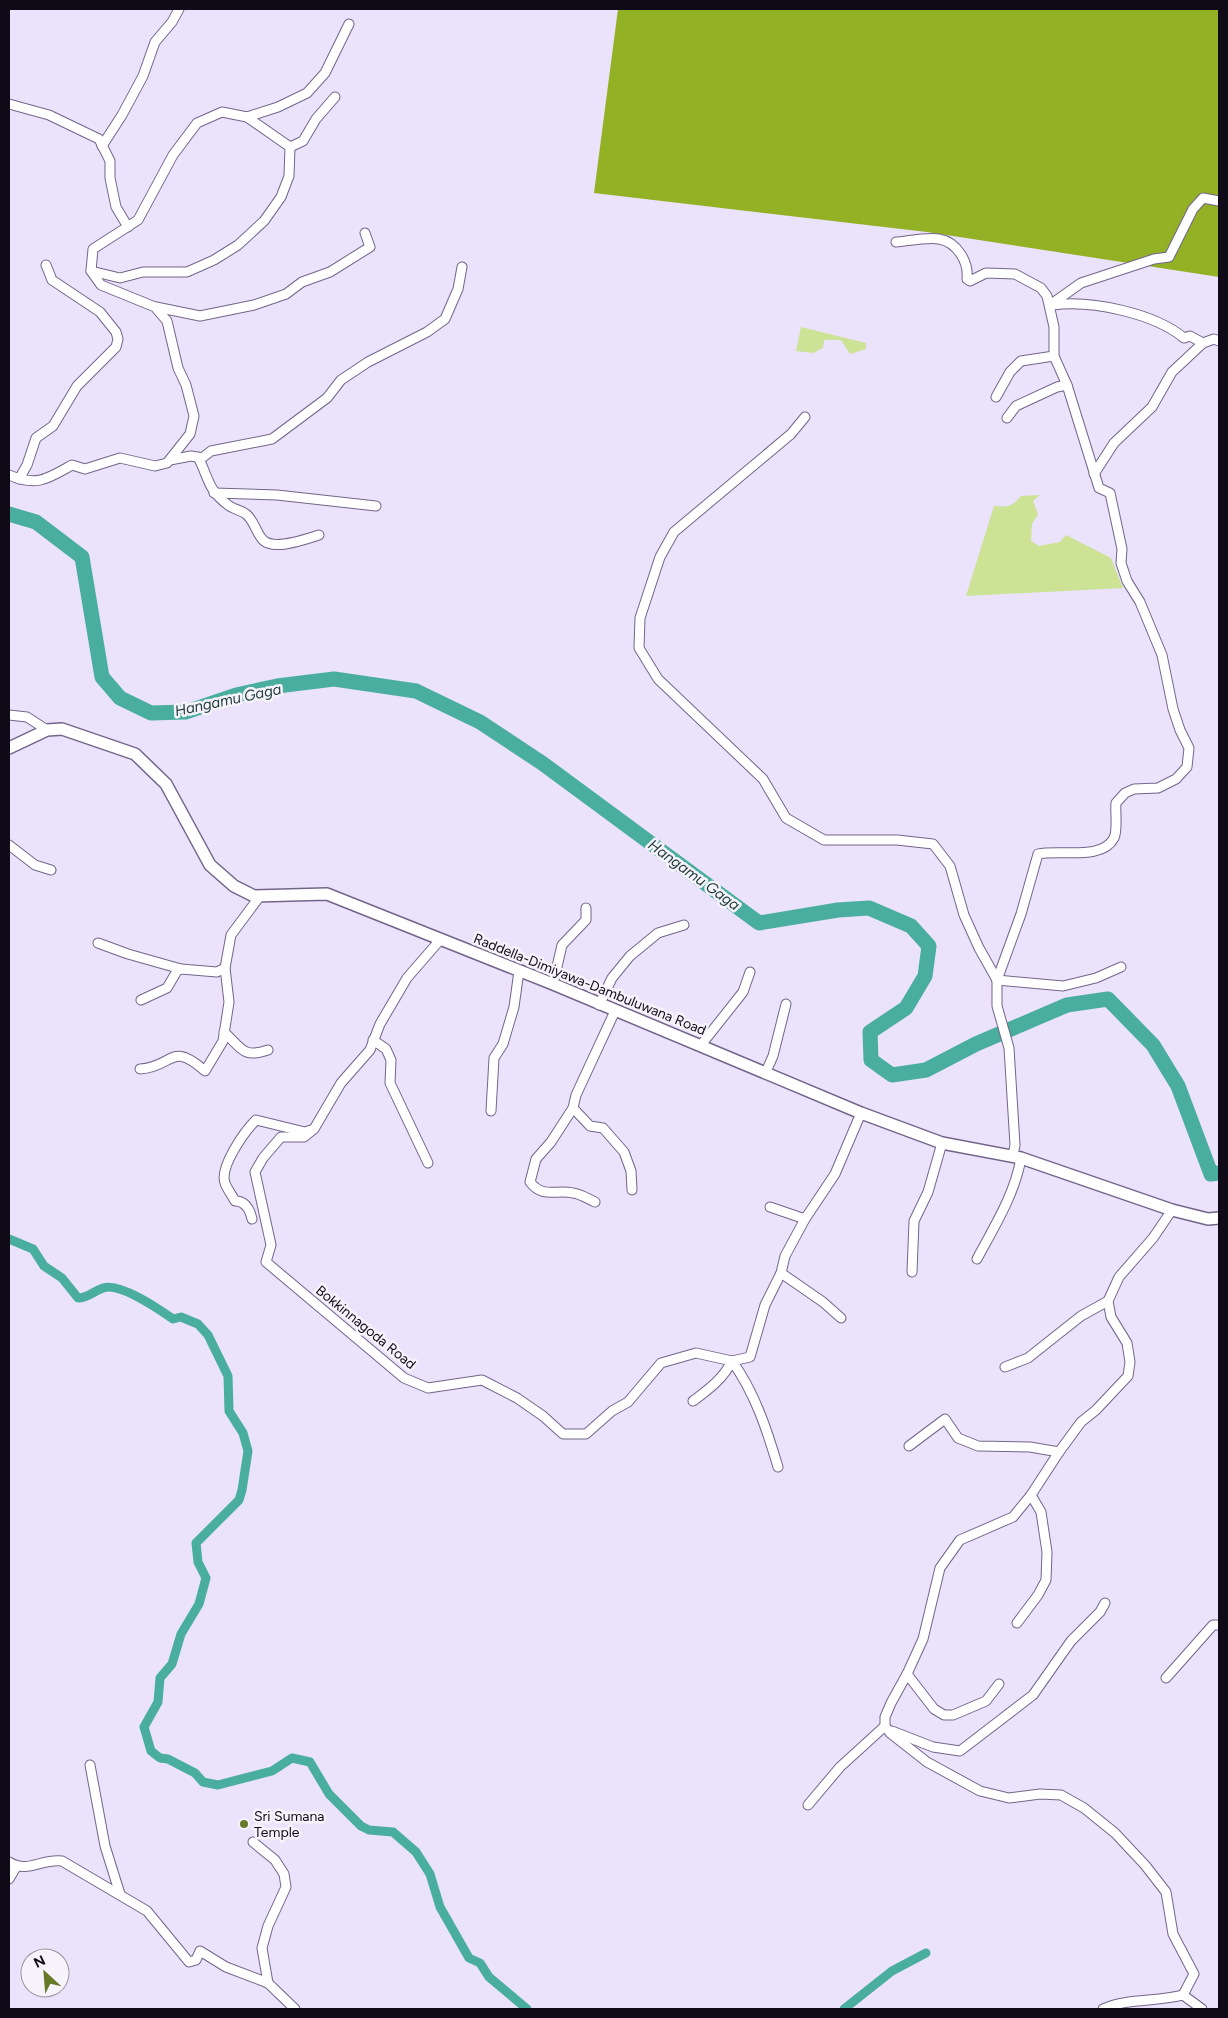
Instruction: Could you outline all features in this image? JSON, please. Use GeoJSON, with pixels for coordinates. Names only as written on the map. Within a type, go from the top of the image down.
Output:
{"type":"FeatureCollection","features":[{"type":"Feature","properties":{"kind":"street"},"geometry":{"type":"LineString","coordinates":[[102,146],[122,115],[143,76],[155,42],[172,22],[178,9]]}},
{"type":"Feature","properties":{"kind":"street"},"geometry":{"type":"LineString","coordinates":[[247,117],[278,107],[307,94],[325,73],[350,24]]}},
{"type":"Feature","properties":{"kind":"street"},"geometry":{"type":"LineString","coordinates":[[290,147],[303,141],[316,119],[335,97]]}},
{"type":"Feature","properties":{"kind":"street"},"geometry":{"type":"LineString","coordinates":[[9,104],[49,115],[98,140],[110,161],[110,178],[116,207],[128,227]]}},
{"type":"Feature","properties":{"kind":"street"},"geometry":{"type":"LineString","coordinates":[[290,147],[247,117],[222,112],[197,123],[173,155],[138,220],[93,249],[91,271],[101,286],[155,307],[200,316],[254,305],[286,294],[302,282],[330,272],[370,247],[365,233]]}},
{"type":"Feature","properties":{"kind":"street"},"geometry":{"type":"LineString","coordinates":[[91,271],[120,278],[143,272],[187,272],[214,260],[238,245],[264,221],[281,197],[289,176],[290,147]]}},
{"type":"Feature","properties":{"kind":"street"},"geometry":{"type":"LineString","coordinates":[[1050,305],[1081,283],[1154,259],[1169,257],[1193,209],[1203,198],[1219,200]]}},
{"type":"Feature","properties":{"kind":"street"},"geometry":{"type":"LineString","coordinates":[[896,242],[939,238],[950,243],[964,257],[968,270],[967,279],[970,281],[986,273],[1015,274],[1041,288],[1050,305],[1054,327],[1054,356],[1067,385],[1099,488],[1110,493],[1122,549],[1120,563],[1127,581],[1140,602],[1162,655],[1173,709],[1189,748],[1186,767],[1176,779],[1158,788],[1134,789],[1125,793],[1116,803],[1115,837],[1106,848],[1087,853],[1050,851],[1038,854],[1021,914],[996,980],[997,1006],[1009,1048],[1018,1175],[977,1259]]}},
{"type":"Feature","properties":{"kind":"street"},"geometry":{"type":"LineString","coordinates":[[19,479],[27,465],[36,438],[53,426],[77,386],[116,347],[118,339],[116,332],[100,312],[52,280],[46,265]]}},
{"type":"Feature","properties":{"kind":"street"},"geometry":{"type":"LineString","coordinates":[[170,460],[191,456],[202,458],[211,451],[272,439],[327,398],[341,380],[368,362],[445,319],[458,289],[462,267]]}},
{"type":"Feature","properties":{"kind":"street"},"geometry":{"type":"LineString","coordinates":[[1050,305],[1065,303],[1092,305],[1135,314],[1172,328],[1184,338],[1190,336],[1203,343]]}},
{"type":"Feature","properties":{"kind":"street"},"geometry":{"type":"LineString","coordinates":[[9,475],[19,479],[42,482],[72,465],[85,468],[120,458],[155,466],[167,463],[170,460],[190,434],[194,416],[186,386],[178,368],[167,321],[155,307]]}},
{"type":"Feature","properties":{"kind":"street"},"geometry":{"type":"LineString","coordinates":[[1094,474],[1114,443],[1152,407],[1172,372],[1203,343],[1217,338]]}},
{"type":"Feature","properties":{"kind":"street"},"geometry":{"type":"LineString","coordinates":[[996,397],[1010,372],[1021,361],[1054,356]]}},
{"type":"Feature","properties":{"kind":"street"},"geometry":{"type":"LineString","coordinates":[[1007,418],[1016,406],[1057,387],[1067,385]]}},
{"type":"Feature","properties":{"kind":"street"},"geometry":{"type":"LineString","coordinates":[[805,417],[791,434],[674,532],[660,557],[640,618],[639,648],[658,679],[763,779],[786,818],[824,840],[897,840],[933,844],[950,866],[964,915],[978,948],[996,980]]}},
{"type":"Feature","properties":{"kind":"street"},"geometry":{"type":"LineString","coordinates":[[198,457],[206,480],[214,493],[230,507],[247,514],[263,540],[273,545],[302,541],[319,535]]}},
{"type":"Feature","properties":{"kind":"street"},"geometry":{"type":"LineString","coordinates":[[214,493],[277,495],[376,506]]}},
{"type":"Feature","properties":{"kind":"street"},"geometry":{"type":"LineString","coordinates":[[9,714],[27,717],[47,730]]}},
{"type":"Feature","properties":{"kind":"street","name":"Raddella-Dimiyawa-Dambuluwana Road"},"geometry":{"type":"LineString","coordinates":[[9,748],[47,730],[62,729],[135,754],[166,784],[210,865],[234,886],[254,896],[327,894],[553,984],[599,1005],[701,1045],[765,1074],[942,1143],[1017,1156],[1172,1210],[1208,1219],[1219,1218]]}},
{"type":"Feature","properties":{"kind":"street"},"geometry":{"type":"LineString","coordinates":[[9,845],[35,865],[51,870]]}},
{"type":"Feature","properties":{"kind":"street"},"geometry":{"type":"LineString","coordinates":[[140,1070],[175,1057],[185,1056],[193,1060],[205,1071],[222,1041],[224,1032],[229,1002],[225,968],[231,935],[260,896]]}},
{"type":"Feature","properties":{"kind":"street"},"geometry":{"type":"LineString","coordinates":[[553,984],[562,945],[586,920],[586,908]]}},
{"type":"Feature","properties":{"kind":"street"},"geometry":{"type":"LineString","coordinates":[[599,1005],[612,978],[630,956],[658,933],[684,925]]}},
{"type":"Feature","properties":{"kind":"street"},"geometry":{"type":"LineString","coordinates":[[252,1219],[249,1208],[240,1201],[236,1201],[224,1182],[227,1166],[245,1132],[256,1120],[305,1132],[314,1129],[341,1083],[370,1050],[380,1024],[407,978],[440,940]]}},
{"type":"Feature","properties":{"kind":"street"},"geometry":{"type":"LineString","coordinates":[[98,943],[128,954],[181,969],[217,972],[225,968]]}},
{"type":"Feature","properties":{"kind":"street"},"geometry":{"type":"LineString","coordinates":[[996,980],[1063,986],[1096,978],[1121,967]]}},
{"type":"Feature","properties":{"kind":"street"},"geometry":{"type":"LineString","coordinates":[[141,1000],[167,988],[177,971],[181,969]]}},
{"type":"Feature","properties":{"kind":"street"},"geometry":{"type":"LineString","coordinates":[[491,1111],[494,1058],[503,1044],[514,1007],[519,971]]}},
{"type":"Feature","properties":{"kind":"street"},"geometry":{"type":"LineString","coordinates":[[701,1045],[743,992],[750,972]]}},
{"type":"Feature","properties":{"kind":"street"},"geometry":{"type":"LineString","coordinates":[[765,1074],[773,1056],[786,1004]]}},
{"type":"Feature","properties":{"kind":"street"},"geometry":{"type":"LineString","coordinates":[[595,1202],[573,1192],[543,1192],[535,1189],[530,1182],[536,1159],[551,1142],[573,1108],[576,1095],[615,1010]]}},
{"type":"Feature","properties":{"kind":"street"},"geometry":{"type":"LineString","coordinates":[[224,1032],[245,1053],[251,1054],[268,1050]]}},
{"type":"Feature","properties":{"kind":"street"},"geometry":{"type":"LineString","coordinates":[[373,1040],[386,1049],[391,1060],[390,1082],[428,1163]]}},
{"type":"Feature","properties":{"kind":"street"},"geometry":{"type":"LineString","coordinates":[[573,1108],[590,1126],[603,1128],[624,1152],[631,1170],[632,1190]]}},
{"type":"Feature","properties":{"kind":"street"},"geometry":{"type":"LineString","coordinates":[[732,1361],[750,1357],[765,1305],[781,1274],[786,1256],[805,1219],[835,1174],[862,1113]]}},
{"type":"Feature","properties":{"kind":"street","name":"Bokkinnagoda Road"},"geometry":{"type":"LineString","coordinates":[[314,1129],[304,1137],[281,1138],[263,1158],[255,1172],[271,1244],[266,1262],[404,1378],[428,1388],[482,1380],[530,1407],[563,1434],[586,1434],[612,1411],[628,1402],[661,1363],[696,1353],[732,1361]]}},
{"type":"Feature","properties":{"kind":"street"},"geometry":{"type":"LineString","coordinates":[[912,1272],[914,1221],[928,1192],[942,1143]]}},
{"type":"Feature","properties":{"kind":"street"},"geometry":{"type":"LineString","coordinates":[[770,1207],[805,1219]]}},
{"type":"Feature","properties":{"kind":"street"},"geometry":{"type":"LineString","coordinates":[[1005,1367],[1028,1358],[1081,1316],[1108,1301],[1120,1278],[1153,1238],[1172,1210]]}},
{"type":"Feature","properties":{"kind":"street"},"geometry":{"type":"LineString","coordinates":[[781,1274],[823,1302],[841,1318]]}},
{"type":"Feature","properties":{"kind":"street"},"geometry":{"type":"LineString","coordinates":[[1103,2009],[1127,2002],[1166,2000],[1183,1995],[1194,1974],[1173,1934],[1166,1892],[1145,1865],[1115,1833],[1084,1808],[1061,1795],[1040,1794],[1010,1798],[980,1791],[927,1762],[897,1739],[886,1728],[884,1717],[923,1639],[940,1568],[960,1540],[1012,1517],[1031,1495],[1080,1422],[1096,1410],[1128,1376],[1130,1362],[1127,1343],[1111,1317],[1108,1301]]}},
{"type":"Feature","properties":{"kind":"street"},"geometry":{"type":"LineString","coordinates":[[694,1401],[714,1385],[727,1371],[732,1361]]}},
{"type":"Feature","properties":{"kind":"street"},"geometry":{"type":"LineString","coordinates":[[732,1361],[744,1378],[767,1429],[778,1467]]}},
{"type":"Feature","properties":{"kind":"street"},"geometry":{"type":"LineString","coordinates":[[909,1446],[945,1419],[958,1438],[978,1446],[1030,1447],[1059,1452]]}},
{"type":"Feature","properties":{"kind":"street"},"geometry":{"type":"LineString","coordinates":[[1017,1623],[1038,1595],[1046,1580],[1047,1552],[1041,1512],[1031,1495]]}},
{"type":"Feature","properties":{"kind":"street"},"geometry":{"type":"LineString","coordinates":[[886,1728],[934,1747],[960,1751],[1033,1695],[1071,1641],[1100,1612],[1105,1603]]}},
{"type":"Feature","properties":{"kind":"street"},"geometry":{"type":"LineString","coordinates":[[1166,1678],[1213,1625],[1219,1625]]}},
{"type":"Feature","properties":{"kind":"street"},"geometry":{"type":"LineString","coordinates":[[907,1674],[934,1709],[944,1715],[953,1715],[986,1701],[999,1684]]}},
{"type":"Feature","properties":{"kind":"street"},"geometry":{"type":"LineString","coordinates":[[808,1805],[840,1767],[886,1728]]}},
{"type":"Feature","properties":{"kind":"street"},"geometry":{"type":"LineString","coordinates":[[90,1765],[105,1846],[120,1894]]}},
{"type":"Feature","properties":{"kind":"street"},"geometry":{"type":"LineString","coordinates":[[252,1842],[275,1860],[284,1874],[286,1887],[268,1926],[262,1948],[268,1983]]}},
{"type":"Feature","properties":{"kind":"street"},"geometry":{"type":"LineString","coordinates":[[9,1879],[12,1864],[29,1867],[55,1860],[62,1861],[147,1911],[189,1962],[196,1960],[200,1951],[226,1967],[268,1983],[295,2009]]}},
{"type":"Feature","properties":{"kind":"street"},"geometry":{"type":"LineString","coordinates":[[1183,1995],[1202,2009]]}},
{"type":"Feature","properties":{"kind":"green space"},"geometry":{"type":"Polygon","coordinates":[[[618,9],[1219,9],[1219,277],[927,232],[594,193],[618,9]]]}},
{"type":"Feature","properties":{"kind":"green space"},"geometry":{"type":"Polygon","coordinates":[[[801,327],[866,343],[866,349],[850,354],[841,340],[824,340],[823,348],[813,353],[796,351],[801,327]]]}},
{"type":"Feature","properties":{"kind":"green space"},"geometry":{"type":"Polygon","coordinates":[[[1040,495],[1033,501],[1038,514],[1032,524],[1031,541],[1039,546],[1060,542],[1066,535],[1111,558],[1123,588],[966,596],[994,506],[1009,506],[1021,496],[1040,495]]]}},
{"type":"Feature","properties":{"kind":"waterway","name":"Hangamu Gaga"},"geometry":{"type":"LineString","coordinates":[[9,514],[36,522],[82,557],[102,677],[120,698],[151,713],[186,712],[236,695],[277,686],[334,679],[416,691],[480,722],[542,763],[759,923],[838,910],[869,908],[911,926],[929,946],[925,976],[906,1008],[870,1032],[871,1060],[892,1075],[926,1070],[976,1044],[1067,1005],[1108,999],[1153,1045],[1178,1086],[1211,1174],[1219,1173]]}},
{"type":"Feature","properties":{"kind":"waterway"},"geometry":{"type":"LineString","coordinates":[[9,1239],[33,1249],[44,1266],[62,1278],[78,1298],[110,1287],[140,1298],[173,1319],[181,1317],[198,1324],[208,1335],[228,1376],[229,1411],[243,1433],[248,1451],[242,1490],[239,1500],[196,1543],[198,1562],[206,1578],[199,1604],[181,1634],[172,1664],[160,1678],[158,1702],[144,1727],[151,1751],[160,1758],[168,1759],[195,1773],[203,1782],[218,1785],[272,1771],[292,1758],[310,1762],[329,1794],[361,1826],[369,1830],[393,1832],[416,1852],[430,1874],[440,1907],[469,1958],[480,1963],[489,1977],[527,2009]]}},
{"type":"Feature","properties":{"kind":"waterway"},"geometry":{"type":"LineString","coordinates":[[844,2009],[892,1971],[926,1953]]}},
{"type":"Feature","properties":{"kind":"place","name":"Sri Sumana Temple"},"geometry":{"type":"Point","coordinates":[244,1824]}}]}
